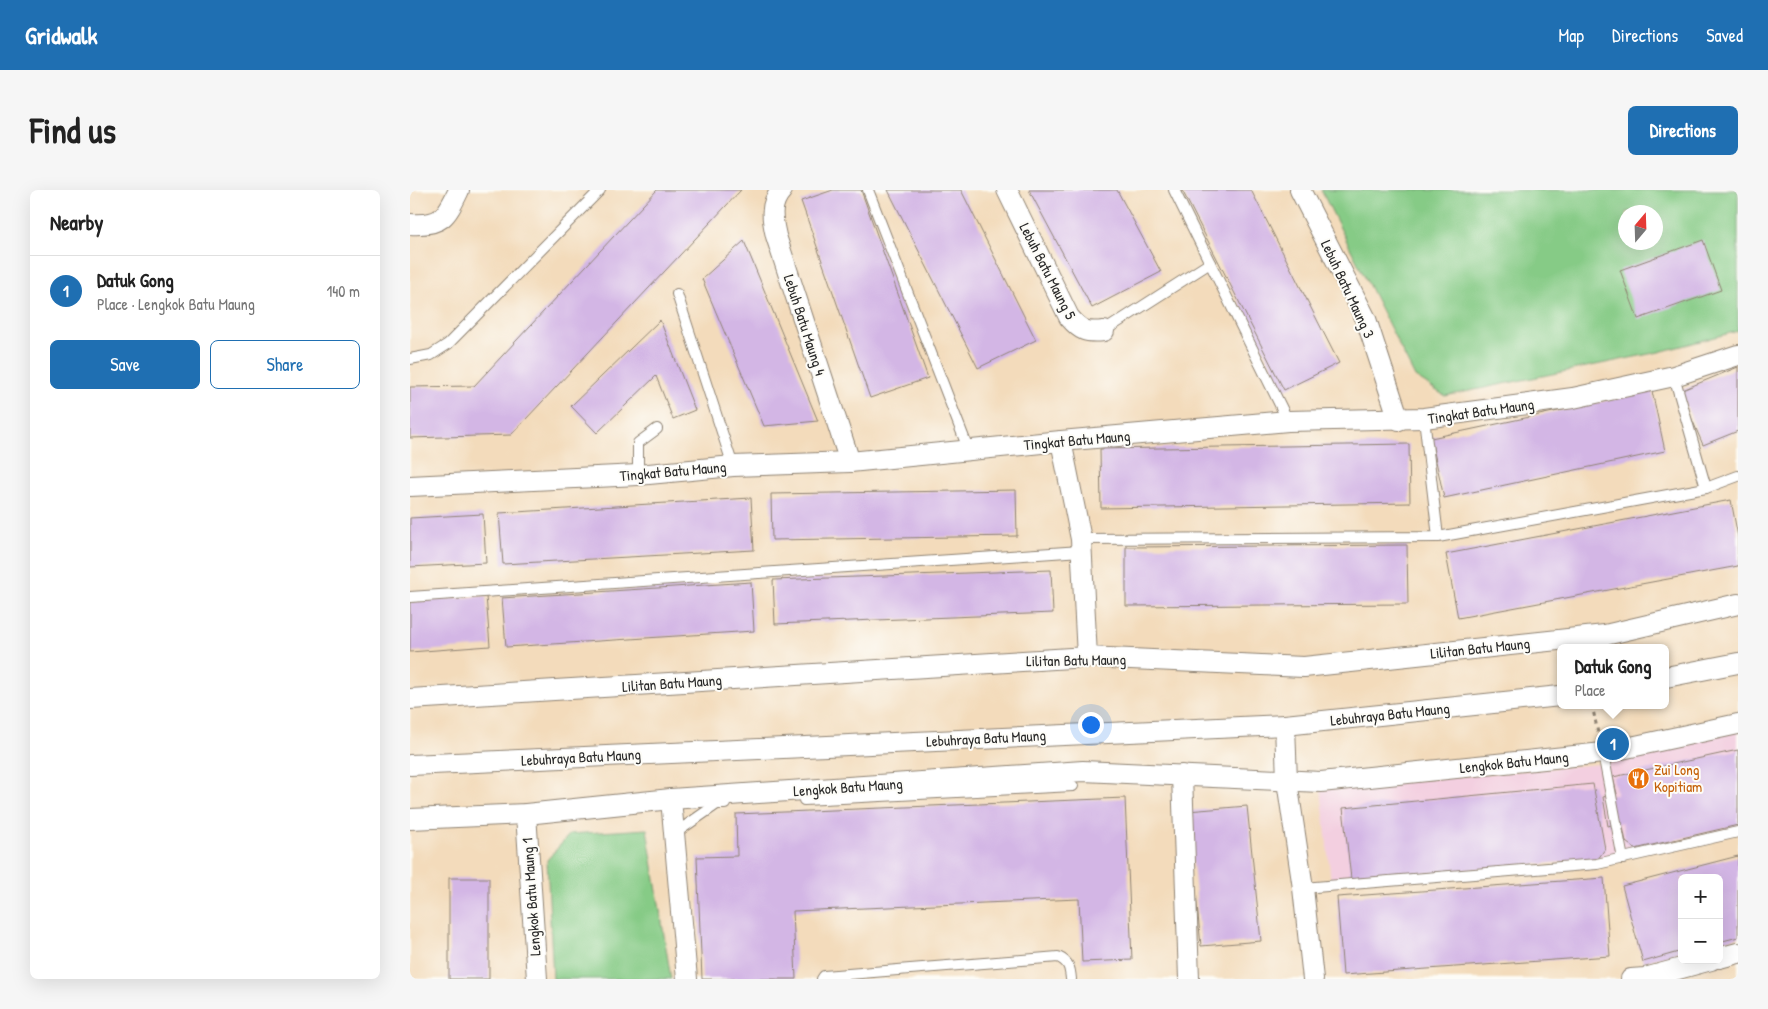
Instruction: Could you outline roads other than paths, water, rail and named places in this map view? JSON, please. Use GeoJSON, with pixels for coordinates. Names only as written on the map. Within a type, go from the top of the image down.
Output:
{"type":"FeatureCollection","features":[{"type":"Feature","properties":{"kind":"street"},"geometry":{"type":"LineString","coordinates":[[410,224],[433,223],[444,216],[459,190]]}},
{"type":"Feature","properties":{"kind":"street","name":"Lebuh Batu Maung 4"},"geometry":{"type":"LineString","coordinates":[[782,190],[773,203],[772,218],[776,236],[850,462]]}},
{"type":"Feature","properties":{"kind":"street","name":"Lebuh Batu Maung 5"},"geometry":{"type":"LineString","coordinates":[[1007,190],[1070,318],[1078,328],[1091,333],[1104,331]]}},
{"type":"Feature","properties":{"kind":"street","name":"Lebuh Batu Maung 3"},"geometry":{"type":"LineString","coordinates":[[1300,190],[1366,320],[1399,420]]}},
{"type":"Feature","properties":{"kind":"street","name":"Tingkat Batu Maung"},"geometry":{"type":"LineString","coordinates":[[410,486],[638,475],[733,466],[850,462],[1061,441],[1288,422],[1424,418],[1573,398],[1674,376],[1738,355]]}},
{"type":"Feature","properties":{"kind":"street"},"geometry":{"type":"LineString","coordinates":[[1061,441],[1081,545],[1087,657]]}},
{"type":"Feature","properties":{"kind":"street","name":"Lilitan Batu Maung"},"geometry":{"type":"LineString","coordinates":[[410,699],[1087,657],[1304,667],[1605,635],[1738,604]]}},
{"type":"Feature","properties":{"kind":"street"},"geometry":{"type":"LineString","coordinates":[[1669,676],[1738,663]]}},
{"type":"Feature","properties":{"kind":"street","name":"Lebuhraya Batu Maung"},"geometry":{"type":"LineString","coordinates":[[410,765],[1285,725],[1557,696]]}},
{"type":"Feature","properties":{"kind":"street","name":"Lengkok Batu Maung"},"geometry":{"type":"LineString","coordinates":[[410,819],[526,814],[671,799],[1082,771],[1287,781],[1330,781],[1603,753],[1738,724]]}},
{"type":"Feature","properties":{"kind":"street"},"geometry":{"type":"LineString","coordinates":[[1285,725],[1287,781],[1303,888],[1313,979]]}},
{"type":"Feature","properties":{"kind":"street"},"geometry":{"type":"LineString","coordinates":[[1182,775],[1188,979]]}},
{"type":"Feature","properties":{"kind":"street"},"geometry":{"type":"LineString","coordinates":[[671,799],[687,979]]}},
{"type":"Feature","properties":{"kind":"street","name":"Lengkok Batu Maung 1"},"geometry":{"type":"LineString","coordinates":[[526,814],[537,979]]}},
{"type":"Feature","properties":{"kind":"street"},"geometry":{"type":"LineString","coordinates":[[1723,957],[1738,953]]}},
{"type":"Feature","properties":{"kind":"street"},"geometry":{"type":"LineString","coordinates":[[1640,979],[1696,964]]}},
{"type":"Feature","properties":{"kind":"lane"},"geometry":{"type":"LineString","coordinates":[[410,359],[431,355],[448,344],[600,190]]}},
{"type":"Feature","properties":{"kind":"lane"},"geometry":{"type":"LineString","coordinates":[[868,190],[969,451]]}},
{"type":"Feature","properties":{"kind":"lane"},"geometry":{"type":"LineString","coordinates":[[1174,190],[1288,422]]}},
{"type":"Feature","properties":{"kind":"lane"},"geometry":{"type":"LineString","coordinates":[[1104,331],[1210,263]]}},
{"type":"Feature","properties":{"kind":"lane"},"geometry":{"type":"LineString","coordinates":[[677,294],[733,466]]}},
{"type":"Feature","properties":{"kind":"lane"},"geometry":{"type":"LineString","coordinates":[[1674,376],[1706,488]]}},
{"type":"Feature","properties":{"kind":"lane"},"geometry":{"type":"LineString","coordinates":[[1424,418],[1438,537]]}},
{"type":"Feature","properties":{"kind":"lane"},"geometry":{"type":"LineString","coordinates":[[638,475],[638,443],[657,429]]}},
{"type":"Feature","properties":{"kind":"lane"},"geometry":{"type":"LineString","coordinates":[[410,597],[1081,545],[1438,537],[1706,488],[1738,476]]}},
{"type":"Feature","properties":{"kind":"lane"},"geometry":{"type":"LineString","coordinates":[[1603,753],[1623,859]]}},
{"type":"Feature","properties":{"kind":"lane"},"geometry":{"type":"LineString","coordinates":[[674,834],[716,804],[1073,786]]}},
{"type":"Feature","properties":{"kind":"lane"},"geometry":{"type":"LineString","coordinates":[[1303,888],[1597,864],[1738,832]]}},
{"type":"Feature","properties":{"kind":"lane"},"geometry":{"type":"LineString","coordinates":[[822,979],[824,976],[1058,957],[1065,960],[1070,968],[1071,979]]}},
{"type":"Feature","properties":{"kind":"place","name":"Datuk Gong"},"geometry":{"type":"Point","coordinates":[1613,744]}},
{"type":"Feature","properties":{"kind":"place","name":"Zui Long Kopitiam"},"geometry":{"type":"Point","coordinates":[1638,778]}}]}
